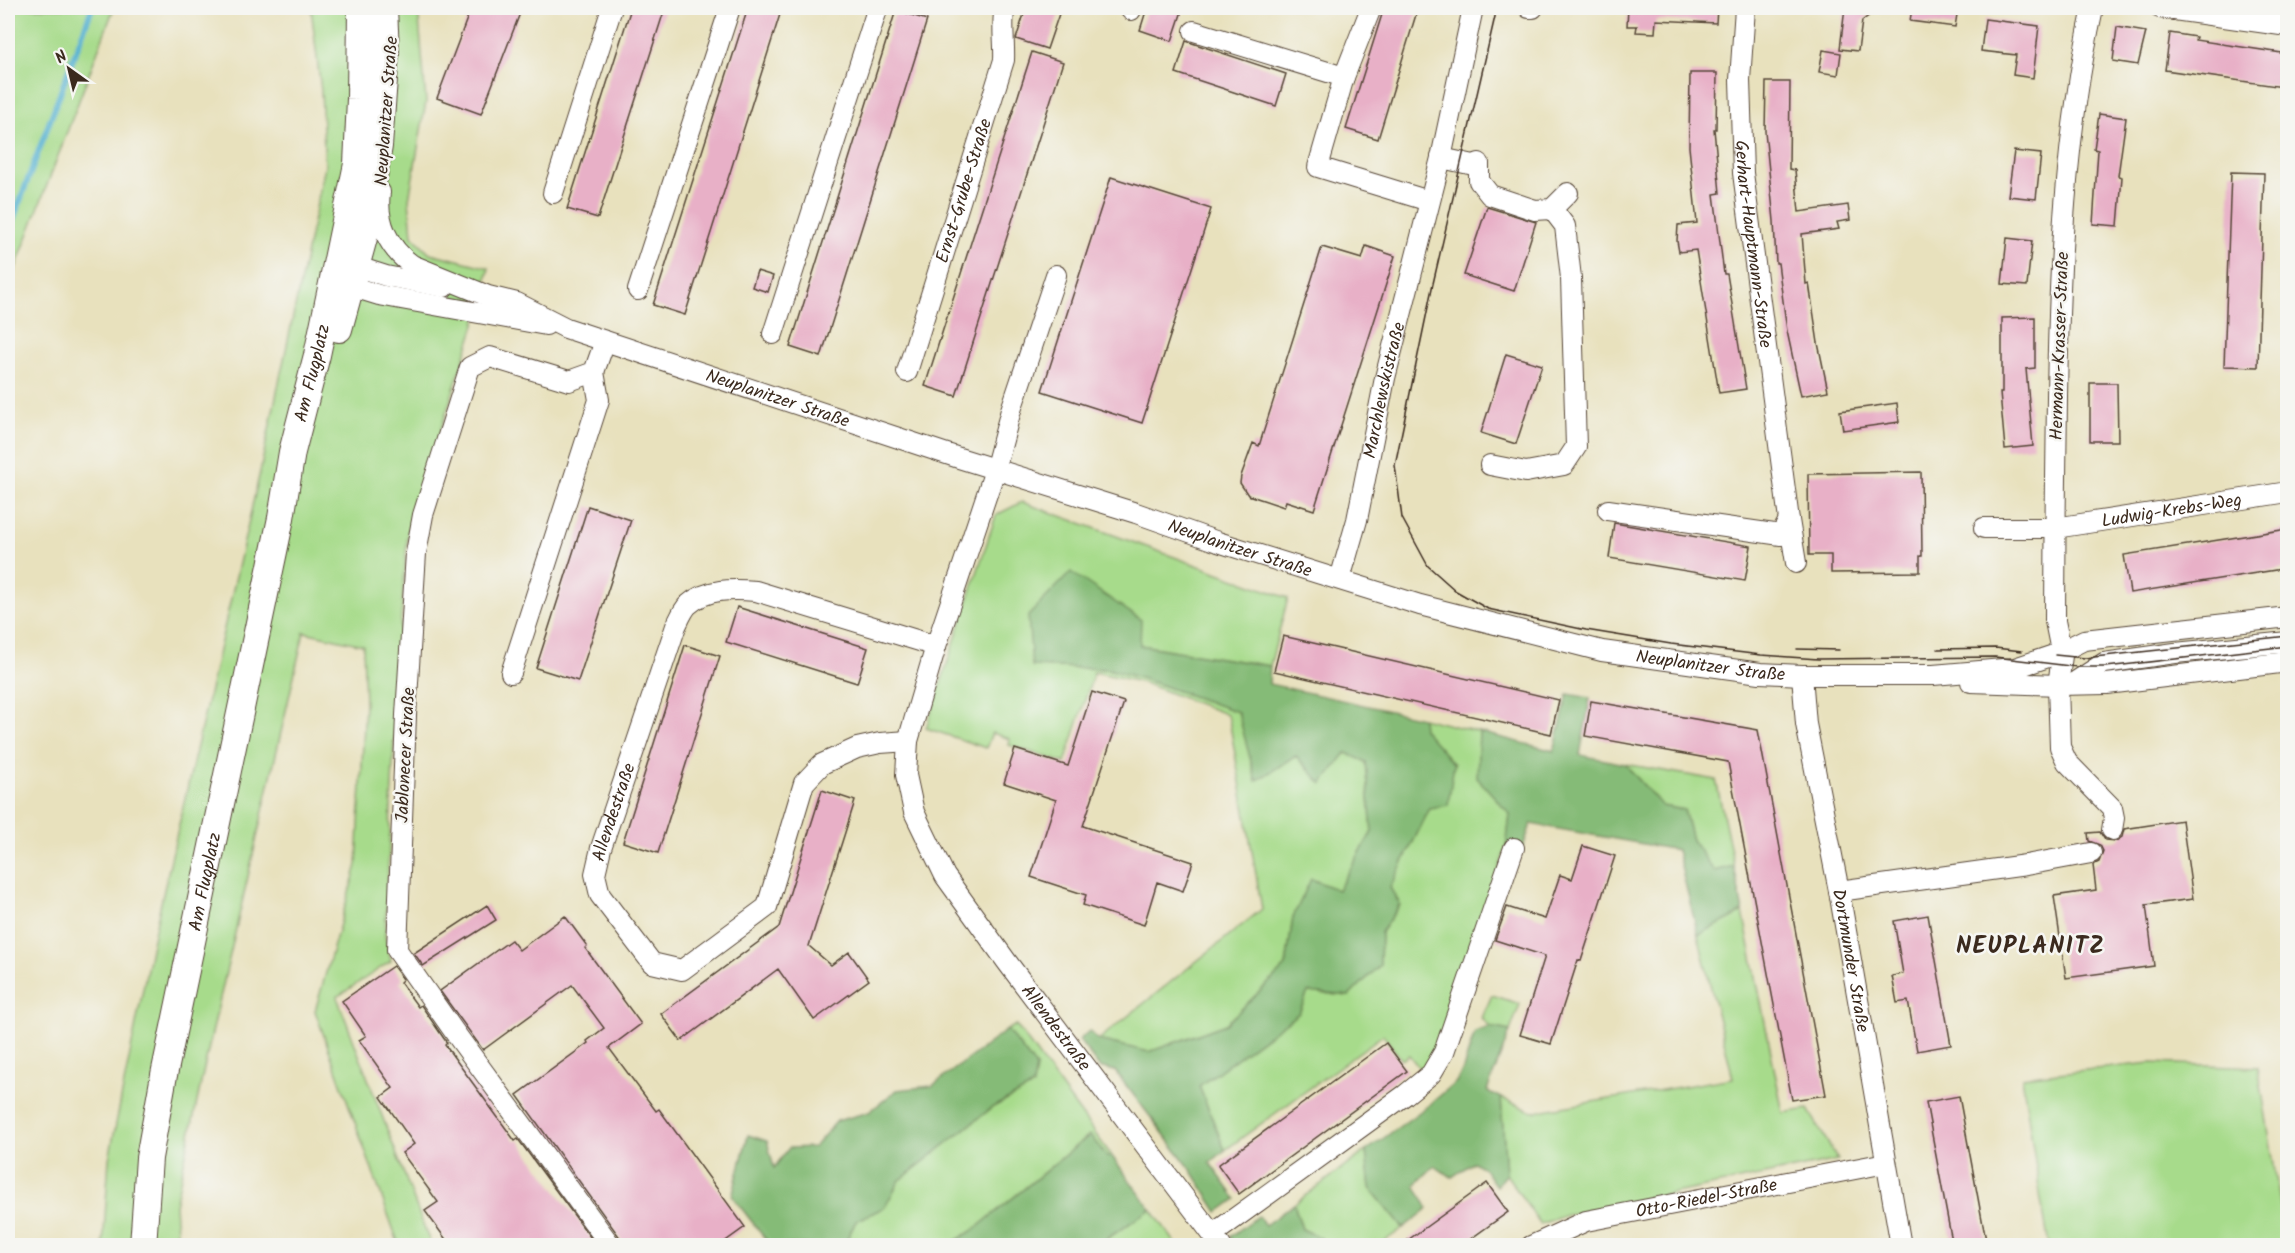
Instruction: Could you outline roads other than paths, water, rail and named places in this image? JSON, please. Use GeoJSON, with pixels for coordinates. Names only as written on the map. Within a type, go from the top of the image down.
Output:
{"type":"FeatureCollection","features":[{"type":"Feature","properties":{"kind":"main road","name":"Neuplanitzer Straße"},"geometry":{"type":"LineString","coordinates":[[345,231],[357,164],[361,8]]}},
{"type":"Feature","properties":{"kind":"main road","name":"Neuplanitzer Straße"},"geometry":{"type":"LineString","coordinates":[[343,273],[364,238],[380,146],[386,52],[384,8]]}},
{"type":"Feature","properties":{"kind":"main road","name":"Am Flugplatz"},"geometry":{"type":"LineString","coordinates":[[143,1245],[150,1158],[164,1075],[281,518],[300,469],[343,273],[345,231]]}},
{"type":"Feature","properties":{"kind":"street","name":"Neuplanitzer Straße"},"geometry":{"type":"LineString","coordinates":[[391,8],[392,51],[389,107],[378,209],[382,226],[398,254],[412,265],[488,296]]}},
{"type":"Feature","properties":{"kind":"street"},"geometry":{"type":"LineString","coordinates":[[553,192],[612,8]]}},
{"type":"Feature","properties":{"kind":"street"},"geometry":{"type":"LineString","coordinates":[[638,290],[730,8]]}},
{"type":"Feature","properties":{"kind":"street"},"geometry":{"type":"LineString","coordinates":[[773,334],[876,14],[873,8]]}},
{"type":"Feature","properties":{"kind":"street","name":"Ernst-Grube-Straße"},"geometry":{"type":"LineString","coordinates":[[907,372],[1004,60],[1003,14],[1005,8]]}},
{"type":"Feature","properties":{"kind":"street"},"geometry":{"type":"LineString","coordinates":[[1371,8],[1344,77],[1318,167],[1429,201]]}},
{"type":"Feature","properties":{"kind":"street","name":"Marchlewskistraße"},"geometry":{"type":"LineString","coordinates":[[1340,579],[1357,520],[1385,378],[1441,158],[1473,8]]}},
{"type":"Feature","properties":{"kind":"street","name":"Gerhart-Hauptmann-Straße"},"geometry":{"type":"LineString","coordinates":[[1745,8],[1740,80],[1743,173],[1796,563]]}},
{"type":"Feature","properties":{"kind":"street","name":"Hermann-Krasser-Straße"},"geometry":{"type":"LineString","coordinates":[[2093,8],[2074,112],[2062,235],[2055,501],[2055,621],[2062,650],[2065,685],[2060,747],[2067,762],[2112,808],[2115,818],[2112,830]]}},
{"type":"Feature","properties":{"kind":"street"},"geometry":{"type":"LineString","coordinates":[[2160,8],[2288,26]]}},
{"type":"Feature","properties":{"kind":"street"},"geometry":{"type":"LineString","coordinates":[[1194,31],[1344,77]]}},
{"type":"Feature","properties":{"kind":"street"},"geometry":{"type":"LineString","coordinates":[[1441,158],[1474,165],[1479,163],[1479,181],[1490,195],[1535,210],[1552,209],[1568,192]]}},
{"type":"Feature","properties":{"kind":"street"},"geometry":{"type":"LineString","coordinates":[[1490,465],[1526,472],[1564,465],[1576,447],[1571,278],[1565,226],[1552,209]]}},
{"type":"Feature","properties":{"kind":"street","name":"Neuplanitzer Straße"},"geometry":{"type":"LineString","coordinates":[[343,273],[386,276],[517,303],[566,328]]}},
{"type":"Feature","properties":{"kind":"street","name":"Neuplanitzer Straße"},"geometry":{"type":"LineString","coordinates":[[343,273],[380,295],[566,328],[995,470],[1136,513],[1218,542],[1431,609],[1602,651],[1760,673],[1933,675],[2015,668],[2054,655],[2084,640],[2288,617]]}},
{"type":"Feature","properties":{"kind":"street","name":"Allendestraße"},"geometry":{"type":"LineString","coordinates":[[1056,275],[1011,410],[995,470],[936,646],[908,741],[906,775],[914,812],[945,876],[1007,962],[1217,1240],[1431,1074],[1444,1052],[1514,848]]}},
{"type":"Feature","properties":{"kind":"street"},"geometry":{"type":"LineString","coordinates":[[511,673],[523,626],[599,400],[594,372],[605,341]]}},
{"type":"Feature","properties":{"kind":"street","name":"Jablonecer Straße"},"geometry":{"type":"LineString","coordinates":[[594,372],[569,381],[490,357],[470,367],[423,515],[416,553],[406,715],[397,950],[464,1046],[610,1245]]}},
{"type":"Feature","properties":{"kind":"street","name":"Ludwig-Krebs-Weg"},"geometry":{"type":"LineString","coordinates":[[1984,528],[2055,528],[2288,492]]}},
{"type":"Feature","properties":{"kind":"street"},"geometry":{"type":"LineString","coordinates":[[1608,510],[1781,535],[1789,520]]}},
{"type":"Feature","properties":{"kind":"street","name":"Allendestraße"},"geometry":{"type":"LineString","coordinates":[[908,741],[880,743],[857,748],[822,764],[804,783],[767,907],[682,970],[652,963],[600,895],[595,874],[601,848],[676,626],[687,606],[708,593],[731,589],[756,591],[936,646]]}},
{"type":"Feature","properties":{"kind":"street"},"geometry":{"type":"LineString","coordinates":[[2065,685],[2104,663],[2175,652],[2288,642]]}},
{"type":"Feature","properties":{"kind":"street"},"geometry":{"type":"LineString","coordinates":[[2062,650],[2104,663]]}},
{"type":"Feature","properties":{"kind":"street","name":"Neuplanitzer Straße"},"geometry":{"type":"LineString","coordinates":[[1933,675],[1976,684],[2065,685],[2113,683],[2288,662]]}},
{"type":"Feature","properties":{"kind":"street","name":"Dortmunder Straße"},"geometry":{"type":"LineString","coordinates":[[1802,675],[1806,724],[1839,891],[1901,1245]]}},
{"type":"Feature","properties":{"kind":"street"},"geometry":{"type":"LineString","coordinates":[[1839,891],[2026,865],[2091,853]]}},
{"type":"Feature","properties":{"kind":"street","name":"Otto-Riedel-Straße"},"geometry":{"type":"LineString","coordinates":[[1531,1245],[1586,1221],[1886,1163]]}},
{"type":"Feature","properties":{"kind":"waterway"},"geometry":{"type":"LineString","coordinates":[[8,233],[92,8]]}},
{"type":"Feature","properties":{"kind":"tram line"},"geometry":{"type":"LineString","coordinates":[[1497,8],[1432,288],[1395,465],[1402,518],[1428,566],[1456,591],[1488,609],[1586,630],[1671,644],[1761,655],[1818,659],[1995,657],[2078,667],[2106,667],[2288,646]]}},
{"type":"Feature","properties":{"kind":"tram line"},"geometry":{"type":"LineString","coordinates":[[2055,655],[2085,658],[2288,636]]}},
{"type":"Feature","properties":{"kind":"tram line"},"geometry":{"type":"LineString","coordinates":[[1938,649],[1995,648],[2022,651]]}},
{"type":"Feature","properties":{"kind":"tram line"},"geometry":{"type":"LineString","coordinates":[[1797,649],[1839,650]]}},
{"type":"Feature","properties":{"kind":"district","name":"NEUPLANITZ"},"geometry":{"type":"Point","coordinates":[2031,945]}}]}
